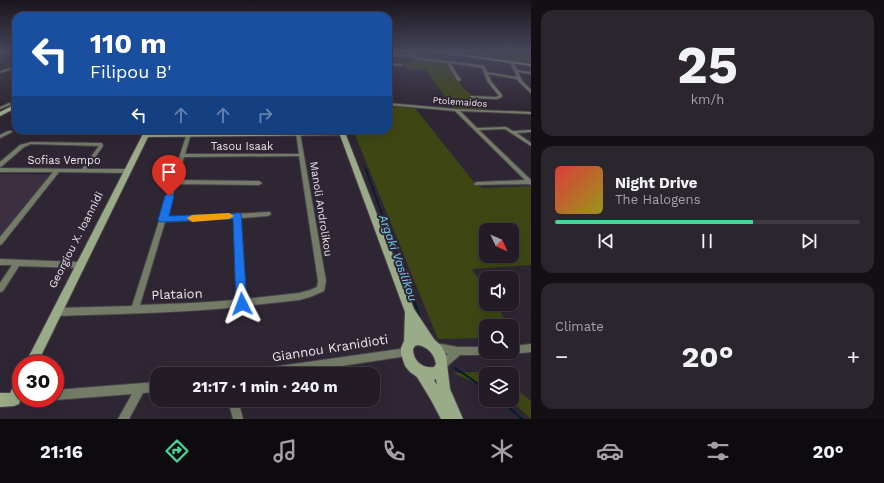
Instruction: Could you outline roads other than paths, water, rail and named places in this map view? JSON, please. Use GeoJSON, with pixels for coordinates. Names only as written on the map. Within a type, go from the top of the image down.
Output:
{"type":"FeatureCollection","features":[{"type":"Feature","properties":{"kind":"street"},"geometry":{"type":"LineString","coordinates":[[453,71],[459,80]]}},
{"type":"Feature","properties":{"kind":"street"},"geometry":{"type":"LineString","coordinates":[[531,73],[516,71],[517,78],[525,88],[531,92]]}},
{"type":"Feature","properties":{"kind":"street"},"geometry":{"type":"LineString","coordinates":[[471,97],[497,98],[501,96],[489,81],[486,73],[517,78]]}},
{"type":"Feature","properties":{"kind":"street","name":"Ptolemaidos"},"geometry":{"type":"LineString","coordinates":[[392,104],[456,110],[531,113]]}},
{"type":"Feature","properties":{"kind":"street"},"geometry":{"type":"LineString","coordinates":[[0,114],[9,107]]}},
{"type":"Feature","properties":{"kind":"street"},"geometry":{"type":"LineString","coordinates":[[0,108],[12,107]]}},
{"type":"Feature","properties":{"kind":"street"},"geometry":{"type":"LineString","coordinates":[[456,110],[530,183]]}},
{"type":"Feature","properties":{"kind":"street"},"geometry":{"type":"LineString","coordinates":[[475,129],[501,127],[514,132],[531,145]]}},
{"type":"Feature","properties":{"kind":"street"},"geometry":{"type":"LineString","coordinates":[[0,137],[10,132]]}},
{"type":"Feature","properties":{"kind":"street"},"geometry":{"type":"LineString","coordinates":[[514,132],[531,132]]}},
{"type":"Feature","properties":{"kind":"street","name":"Georgiou X. Ioannidi"},"geometry":{"type":"LineString","coordinates":[[35,355],[79,265],[146,134]]}},
{"type":"Feature","properties":{"kind":"street"},"geometry":{"type":"LineString","coordinates":[[135,308],[190,134]]}},
{"type":"Feature","properties":{"kind":"street","name":"Manoli Androlikou"},"geometry":{"type":"LineString","coordinates":[[298,134],[322,282],[321,289]]}},
{"type":"Feature","properties":{"kind":"street"},"geometry":{"type":"LineString","coordinates":[[343,134],[410,312],[439,353],[444,390],[456,419]]}},
{"type":"Feature","properties":{"kind":"street"},"geometry":{"type":"LineString","coordinates":[[0,165],[22,146],[31,143],[100,144],[84,170]]}},
{"type":"Feature","properties":{"kind":"street","name":"Tasou Isaak"},"geometry":{"type":"LineString","coordinates":[[182,156],[302,155]]}},
{"type":"Feature","properties":{"kind":"street","name":"Sofias Vempo"},"geometry":{"type":"LineString","coordinates":[[0,170],[127,171]]}},
{"type":"Feature","properties":{"kind":"street"},"geometry":{"type":"LineString","coordinates":[[0,242],[57,171]]}},
{"type":"Feature","properties":{"kind":"street"},"geometry":{"type":"LineString","coordinates":[[174,182],[258,183]]}},
{"type":"Feature","properties":{"kind":"street"},"geometry":{"type":"LineString","coordinates":[[478,184],[530,183]]}},
{"type":"Feature","properties":{"kind":"street"},"geometry":{"type":"LineString","coordinates":[[163,220],[268,214]]}},
{"type":"Feature","properties":{"kind":"street"},"geometry":{"type":"LineString","coordinates":[[238,216],[242,304]]}},
{"type":"Feature","properties":{"kind":"street"},"geometry":{"type":"LineString","coordinates":[[0,262],[79,265]]}},
{"type":"Feature","properties":{"kind":"street"},"geometry":{"type":"LineString","coordinates":[[0,288],[18,262]]}},
{"type":"Feature","properties":{"kind":"street","name":"Plataion"},"geometry":{"type":"LineString","coordinates":[[56,312],[242,304],[304,295],[314,293],[321,289]]}},
{"type":"Feature","properties":{"kind":"street"},"geometry":{"type":"LineString","coordinates":[[410,312],[408,347],[413,366],[422,373],[436,395],[448,419]]}},
{"type":"Feature","properties":{"kind":"street"},"geometry":{"type":"LineString","coordinates":[[408,347],[418,339],[432,345],[458,351],[479,350]]}},
{"type":"Feature","properties":{"kind":"street","name":"Giannou Kranidioti"},"geometry":{"type":"LineString","coordinates":[[297,367],[408,347]]}},
{"type":"Feature","properties":{"kind":"street"},"geometry":{"type":"LineString","coordinates":[[519,349],[531,348]]}},
{"type":"Feature","properties":{"kind":"street"},"geometry":{"type":"LineString","coordinates":[[422,373],[433,375],[458,351]]}},
{"type":"Feature","properties":{"kind":"street"},"geometry":{"type":"LineString","coordinates":[[64,394],[150,388]]}},
{"type":"Feature","properties":{"kind":"street"},"geometry":{"type":"LineString","coordinates":[[123,419],[140,389]]}},
{"type":"Feature","properties":{"kind":"street"},"geometry":{"type":"LineString","coordinates":[[0,400],[12,399]]}},
{"type":"Feature","properties":{"kind":"street"},"geometry":{"type":"LineString","coordinates":[[235,407],[238,419]]}},
{"type":"Feature","properties":{"kind":"waterway","name":"Argaki Vasilikou"},"geometry":{"type":"LineString","coordinates":[[365,167],[415,304]]}},
{"type":"Feature","properties":{"kind":"waterway","name":"Argaki Vasilikou"},"geometry":{"type":"LineString","coordinates":[[415,303],[420,318]]}},
{"type":"Feature","properties":{"kind":"waterway","name":"Argaki Vasilikou"},"geometry":{"type":"LineString","coordinates":[[455,368],[479,384]]}},
{"type":"Feature","properties":{"kind":"waterway","name":"Argaki Vasilikou"},"geometry":{"type":"LineString","coordinates":[[509,407],[522,419]]}}]}
